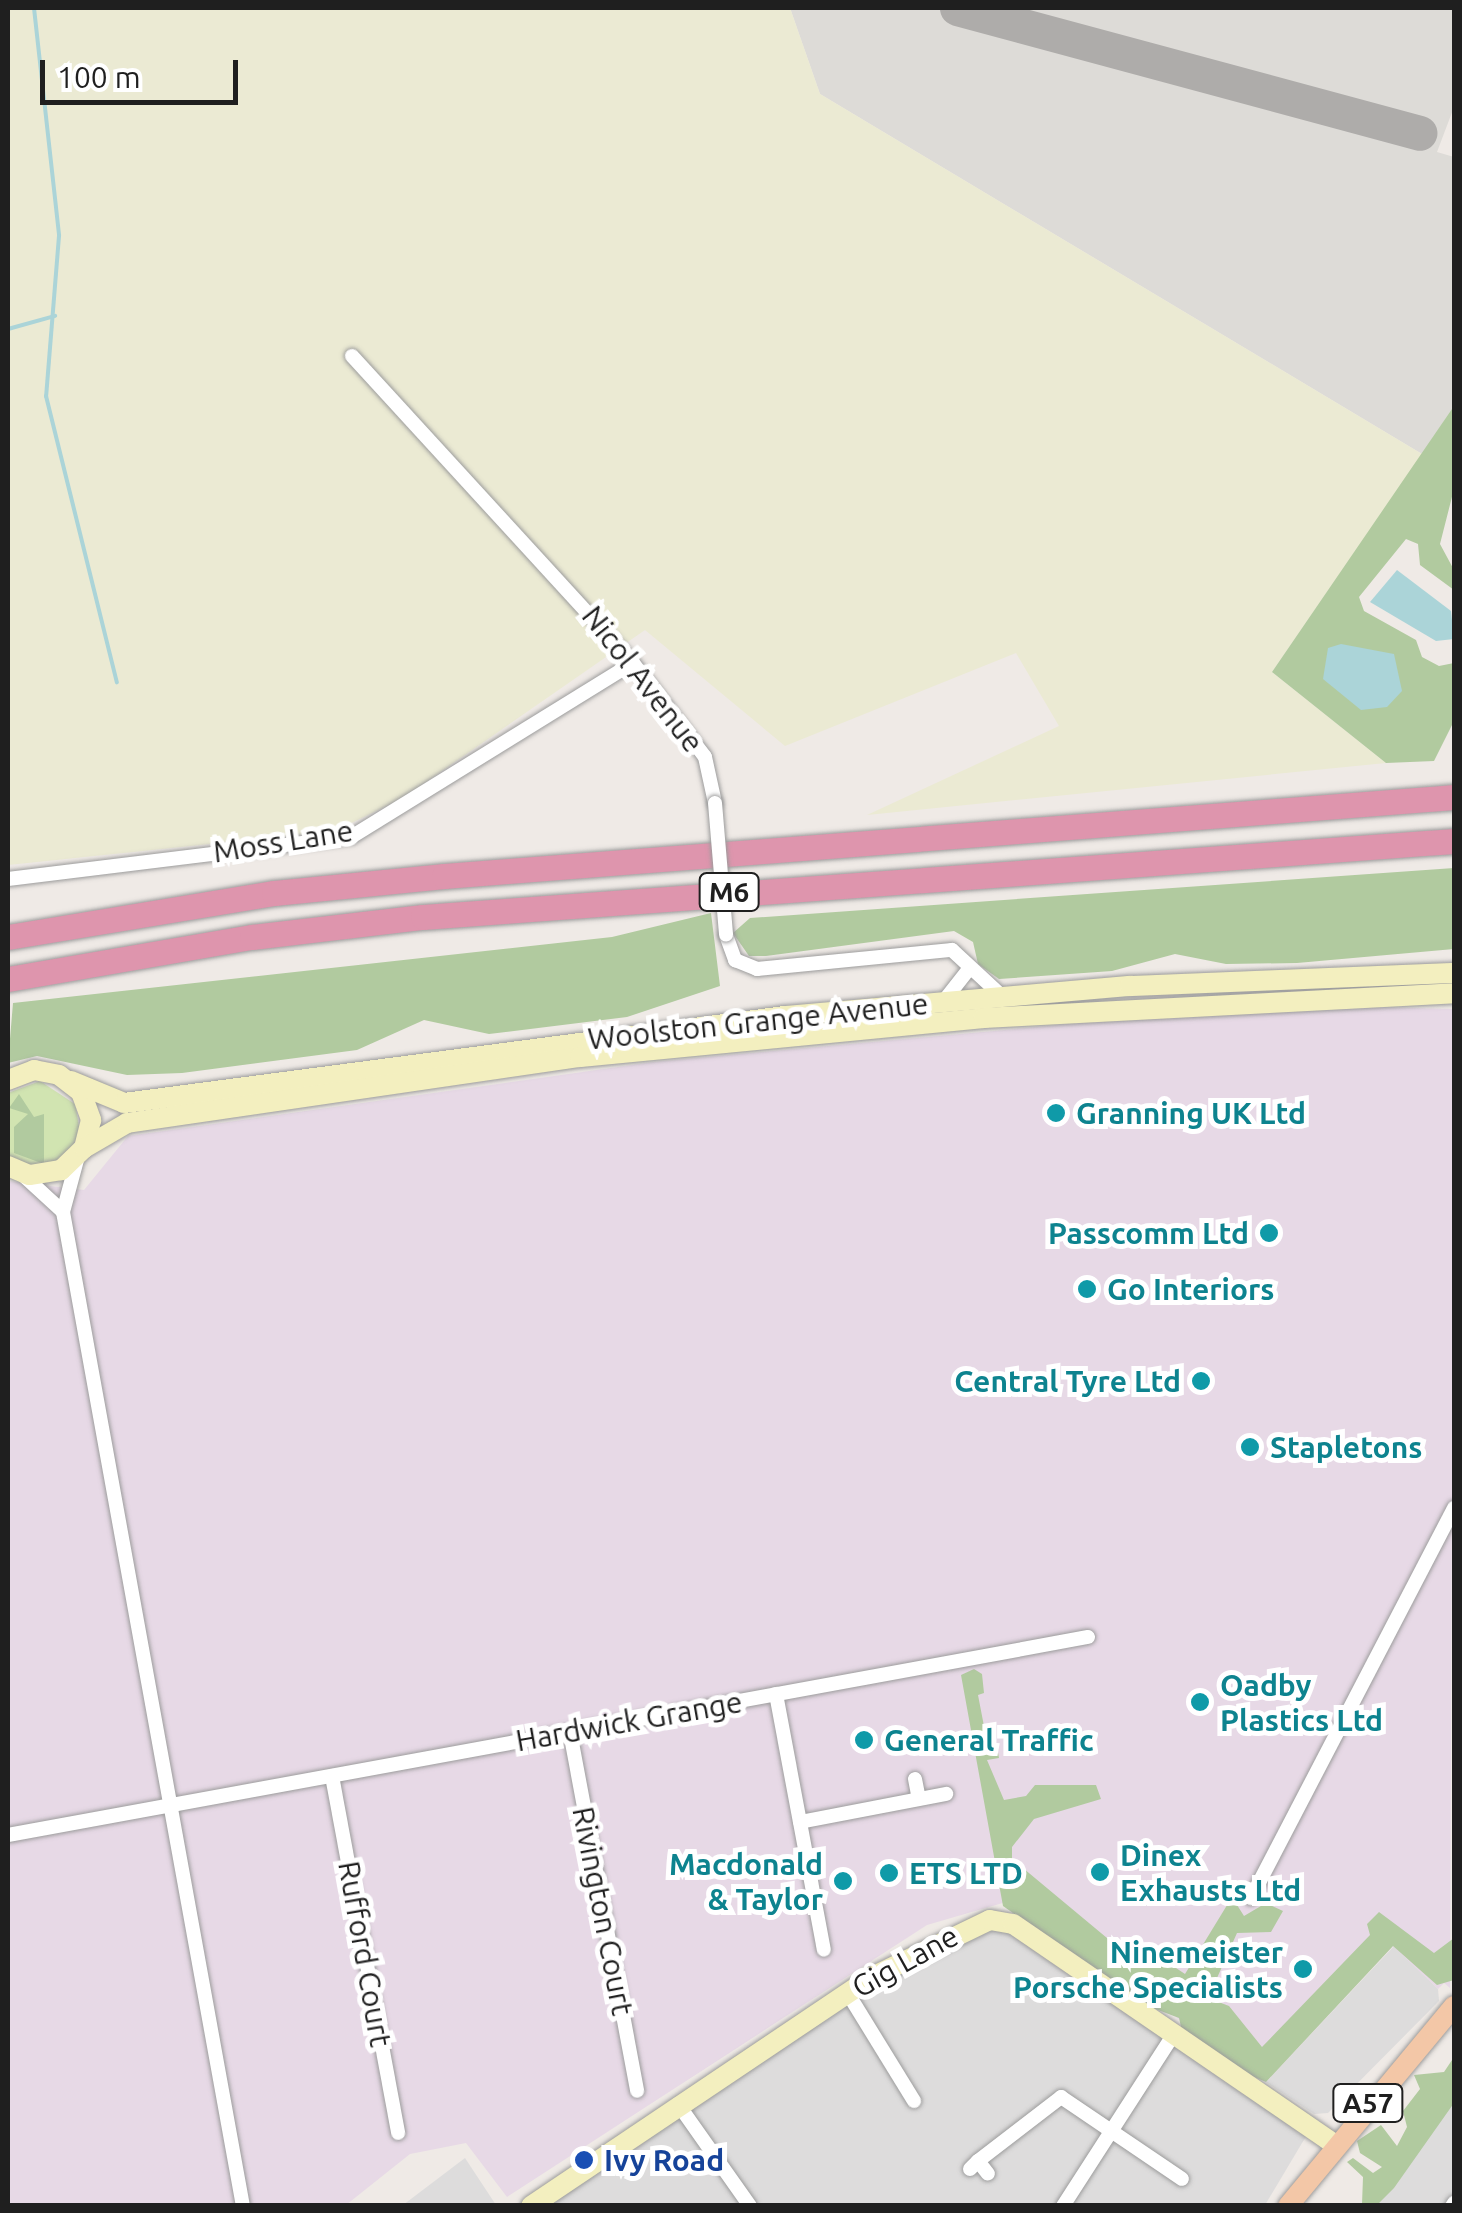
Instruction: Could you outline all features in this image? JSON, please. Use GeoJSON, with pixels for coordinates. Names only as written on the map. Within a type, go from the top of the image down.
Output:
{"type":"FeatureCollection","features":[{"type":"Feature","properties":{"kind":"highway","name":"M6"},"geometry":{"type":"LineString","coordinates":[[8,937],[368,884],[1446,796]]}},
{"type":"Feature","properties":{"kind":"highway","name":"M6"},"geometry":{"type":"LineString","coordinates":[[8,979],[197,946],[423,917],[1454,841]]}},
{"type":"Feature","properties":{"kind":"main road","name":"Woolston Grange Avenue"},"geometry":{"type":"LineString","coordinates":[[8,1080],[34,1070],[124,1104],[599,1036],[942,1002],[1454,974]]}},
{"type":"Feature","properties":{"kind":"main road","name":"Woolston Grange Avenue"},"geometry":{"type":"LineString","coordinates":[[12,1169],[51,1174],[127,1123],[580,1057],[984,1018],[1454,993]]}},
{"type":"Feature","properties":{"kind":"main road"},"geometry":{"type":"LineString","coordinates":[[70,1082],[90,1120],[81,1152]]}},
{"type":"Feature","properties":{"kind":"main road","name":"Gig Lane"},"geometry":{"type":"LineString","coordinates":[[531,2206],[847,1992],[958,1931],[1000,1920],[1334,2144]]}},
{"type":"Feature","properties":{"kind":"main road","name":"A57"},"geometry":{"type":"LineString","coordinates":[[1288,2206],[1334,2144],[1454,2006]]}},
{"type":"Feature","properties":{"kind":"street","name":"Nicol Avenue"},"geometry":{"type":"LineString","coordinates":[[352,356],[633,663],[705,757],[715,803],[726,935],[735,960],[757,969],[944,948],[959,954],[969,969],[1003,997]]}},
{"type":"Feature","properties":{"kind":"street","name":"Moss Lane"},"geometry":{"type":"LineString","coordinates":[[8,880],[352,837],[633,663]]}},
{"type":"Feature","properties":{"kind":"street"},"geometry":{"type":"LineString","coordinates":[[942,1002],[969,969]]}},
{"type":"Feature","properties":{"kind":"street"},"geometry":{"type":"LineString","coordinates":[[81,1152],[63,1212],[243,2206]]}},
{"type":"Feature","properties":{"kind":"street"},"geometry":{"type":"LineString","coordinates":[[12,1169],[63,1212]]}},
{"type":"Feature","properties":{"kind":"street"},"geometry":{"type":"LineString","coordinates":[[1251,1898],[1454,1508]]}},
{"type":"Feature","properties":{"kind":"street","name":"Hardwick Grange"},"geometry":{"type":"LineString","coordinates":[[8,1835],[1088,1637]]}},
{"type":"Feature","properties":{"kind":"street"},"geometry":{"type":"LineString","coordinates":[[776,1694],[824,1950]]}},
{"type":"Feature","properties":{"kind":"street","name":"Rivington Court"},"geometry":{"type":"LineString","coordinates":[[570,1732],[637,2091]]}},
{"type":"Feature","properties":{"kind":"street","name":"Rufford Court"},"geometry":{"type":"LineString","coordinates":[[332,1776],[398,2133]]}},
{"type":"Feature","properties":{"kind":"street"},"geometry":{"type":"LineString","coordinates":[[916,1779],[919,1799]]}},
{"type":"Feature","properties":{"kind":"street"},"geometry":{"type":"LineString","coordinates":[[800,1822],[946,1794]]}},
{"type":"Feature","properties":{"kind":"street"},"geometry":{"type":"LineString","coordinates":[[847,1992],[914,2101]]}},
{"type":"Feature","properties":{"kind":"street"},"geometry":{"type":"LineString","coordinates":[[1063,2206],[1174,2034]]}},
{"type":"Feature","properties":{"kind":"street"},"geometry":{"type":"LineString","coordinates":[[988,2174],[974,2165],[1056,2098],[1072,2102],[1182,2179]]}},
{"type":"Feature","properties":{"kind":"street"},"geometry":{"type":"LineString","coordinates":[[678,2104],[750,2206]]}},
{"type":"Feature","properties":{"kind":"shaded area"},"geometry":{"type":"Polygon","coordinates":[[[790,8],[1454,8],[1454,107],[1437,152],[1454,157],[1454,406],[1422,454],[820,94],[790,8]]]}},
{"type":"Feature","properties":{"kind":"shaded area"},"geometry":{"type":"Polygon","coordinates":[[[1371,1007],[1454,1009],[1450,1988],[1444,1983],[1438,1989],[1393,1946],[1266,2082],[1013,1900],[927,1925],[507,2197],[466,2143],[410,2154],[346,2205],[8,2206],[8,1181],[84,1190],[128,1136],[653,1062],[1157,1016],[1371,1007]]]}},
{"type":"Feature","properties":{"kind":"shaded area"},"geometry":{"type":"Polygon","coordinates":[[[977,1930],[1008,1932],[1308,2133],[1265,2205],[547,2206],[898,1971],[977,1930]]]}},
{"type":"Feature","properties":{"kind":"shaded area"},"geometry":{"type":"Polygon","coordinates":[[[1394,1946],[1438,1989],[1439,2001],[1328,2113],[1314,2114],[1266,2082],[1394,1946]]]}},
{"type":"Feature","properties":{"kind":"shaded area"},"geometry":{"type":"Polygon","coordinates":[[[1454,2099],[1454,2205],[1374,2206],[1409,2157],[1454,2099]]]}},
{"type":"Feature","properties":{"kind":"shaded area"},"geometry":{"type":"Polygon","coordinates":[[[465,2158],[496,2205],[403,2205],[465,2158]]]}},
{"type":"Feature","properties":{"kind":"green space"},"geometry":{"type":"Polygon","coordinates":[[[8,8],[790,8],[820,94],[1422,454],[1272,672],[1386,763],[867,815],[1059,726],[1016,653],[785,746],[645,630],[403,798],[335,831],[8,865],[8,8]]]}},
{"type":"Feature","properties":{"kind":"green space"},"geometry":{"type":"Polygon","coordinates":[[[1454,406],[1454,489],[1440,544],[1454,570],[1454,590],[1420,565],[1418,544],[1406,539],[1359,597],[1364,611],[1416,640],[1422,657],[1439,666],[1454,663],[1454,721],[1434,761],[1386,763],[1272,672],[1454,406]]]}},
{"type":"Feature","properties":{"kind":"green space"},"geometry":{"type":"Polygon","coordinates":[[[1454,868],[1454,949],[1297,963],[1226,964],[1175,954],[1112,971],[999,979],[978,964],[973,942],[954,931],[766,956],[749,956],[733,933],[750,918],[1454,868]]]}},
{"type":"Feature","properties":{"kind":"green space"},"geometry":{"type":"Polygon","coordinates":[[[711,913],[720,986],[627,1017],[489,1034],[424,1020],[357,1050],[182,1073],[127,1075],[37,1056],[8,1063],[13,1003],[612,937],[711,913]]]}},
{"type":"Feature","properties":{"kind":"green space"},"geometry":{"type":"Polygon","coordinates":[[[40,1081],[75,1104],[80,1131],[67,1157],[41,1169],[8,1158],[8,1093],[40,1081]]]}},
{"type":"Feature","properties":{"kind":"green space"},"geometry":{"type":"Polygon","coordinates":[[[19,1094],[34,1117],[44,1114],[44,1164],[14,1153],[14,1127],[28,1114],[9,1108],[19,1094]]]}},
{"type":"Feature","properties":{"kind":"green space"},"geometry":{"type":"Polygon","coordinates":[[[974,1669],[982,1674],[984,1693],[978,1695],[988,1747],[997,1747],[999,1758],[987,1760],[1004,1800],[1026,1796],[1035,1785],[1096,1785],[1101,1799],[1034,1819],[1012,1847],[1012,1859],[1131,1958],[1143,1946],[1185,1974],[1232,1897],[1244,1916],[1266,1903],[1283,1911],[1271,1932],[1237,1933],[1213,1987],[1222,1991],[1216,2001],[1229,2006],[1262,2047],[1370,1935],[1367,1924],[1379,1912],[1434,1953],[1454,1938],[1454,1980],[1437,1985],[1393,1946],[1266,2082],[1233,2068],[1182,2031],[1179,2018],[1140,2003],[1003,1906],[961,1675],[974,1669]]]}},
{"type":"Feature","properties":{"kind":"green space"},"geometry":{"type":"Polygon","coordinates":[[[1454,2057],[1454,2103],[1394,2188],[1379,2203],[1362,2204],[1363,2177],[1347,2162],[1353,2158],[1373,2173],[1382,2167],[1360,2153],[1357,2141],[1381,2125],[1397,2146],[1407,2127],[1403,2111],[1420,2089],[1414,2075],[1444,2072],[1454,2057]]]}},
{"type":"Feature","properties":{"kind":"water"},"geometry":{"type":"Polygon","coordinates":[[[1397,570],[1451,611],[1454,639],[1436,641],[1370,602],[1397,570]]]}},
{"type":"Feature","properties":{"kind":"water"},"geometry":{"type":"Polygon","coordinates":[[[1341,644],[1394,654],[1402,691],[1387,707],[1361,710],[1323,679],[1328,648],[1341,644]]]}},
{"type":"Feature","properties":{"kind":"waterway"},"geometry":{"type":"LineString","coordinates":[[34,8],[59,236],[46,396],[117,682]]}},
{"type":"Feature","properties":{"kind":"waterway"},"geometry":{"type":"LineString","coordinates":[[8,329],[55,316]]}},
{"type":"Feature","properties":{"kind":"taxiway"},"geometry":{"type":"LineString","coordinates":[[957,8],[1419,133]]}},
{"type":"Feature","properties":{"kind":"place","name":"Granning UK Ltd"},"geometry":{"type":"Point","coordinates":[1056,1113]}},
{"type":"Feature","properties":{"kind":"place","name":"Passcomm Ltd"},"geometry":{"type":"Point","coordinates":[1269,1233]}},
{"type":"Feature","properties":{"kind":"place","name":"Go Interiors"},"geometry":{"type":"Point","coordinates":[1087,1289]}},
{"type":"Feature","properties":{"kind":"place","name":"Central Tyre Ltd"},"geometry":{"type":"Point","coordinates":[1201,1381]}},
{"type":"Feature","properties":{"kind":"place","name":"Stapletons"},"geometry":{"type":"Point","coordinates":[1250,1447]}},
{"type":"Feature","properties":{"kind":"place","name":"Oadby Plastics Ltd"},"geometry":{"type":"Point","coordinates":[1200,1702]}},
{"type":"Feature","properties":{"kind":"place","name":"General Traffic"},"geometry":{"type":"Point","coordinates":[864,1740]}},
{"type":"Feature","properties":{"kind":"place","name":"Dinex Exhausts Ltd"},"geometry":{"type":"Point","coordinates":[1100,1872]}},
{"type":"Feature","properties":{"kind":"place","name":"ETS LTD"},"geometry":{"type":"Point","coordinates":[889,1873]}},
{"type":"Feature","properties":{"kind":"place","name":"Macdonald & Taylor"},"geometry":{"type":"Point","coordinates":[843,1881]}},
{"type":"Feature","properties":{"kind":"place","name":"Ninemeister Porsche Specialists"},"geometry":{"type":"Point","coordinates":[1303,1969]}},
{"type":"Feature","properties":{"kind":"place","name":"Ivy Road"},"geometry":{"type":"Point","coordinates":[584,2160]}}]}
